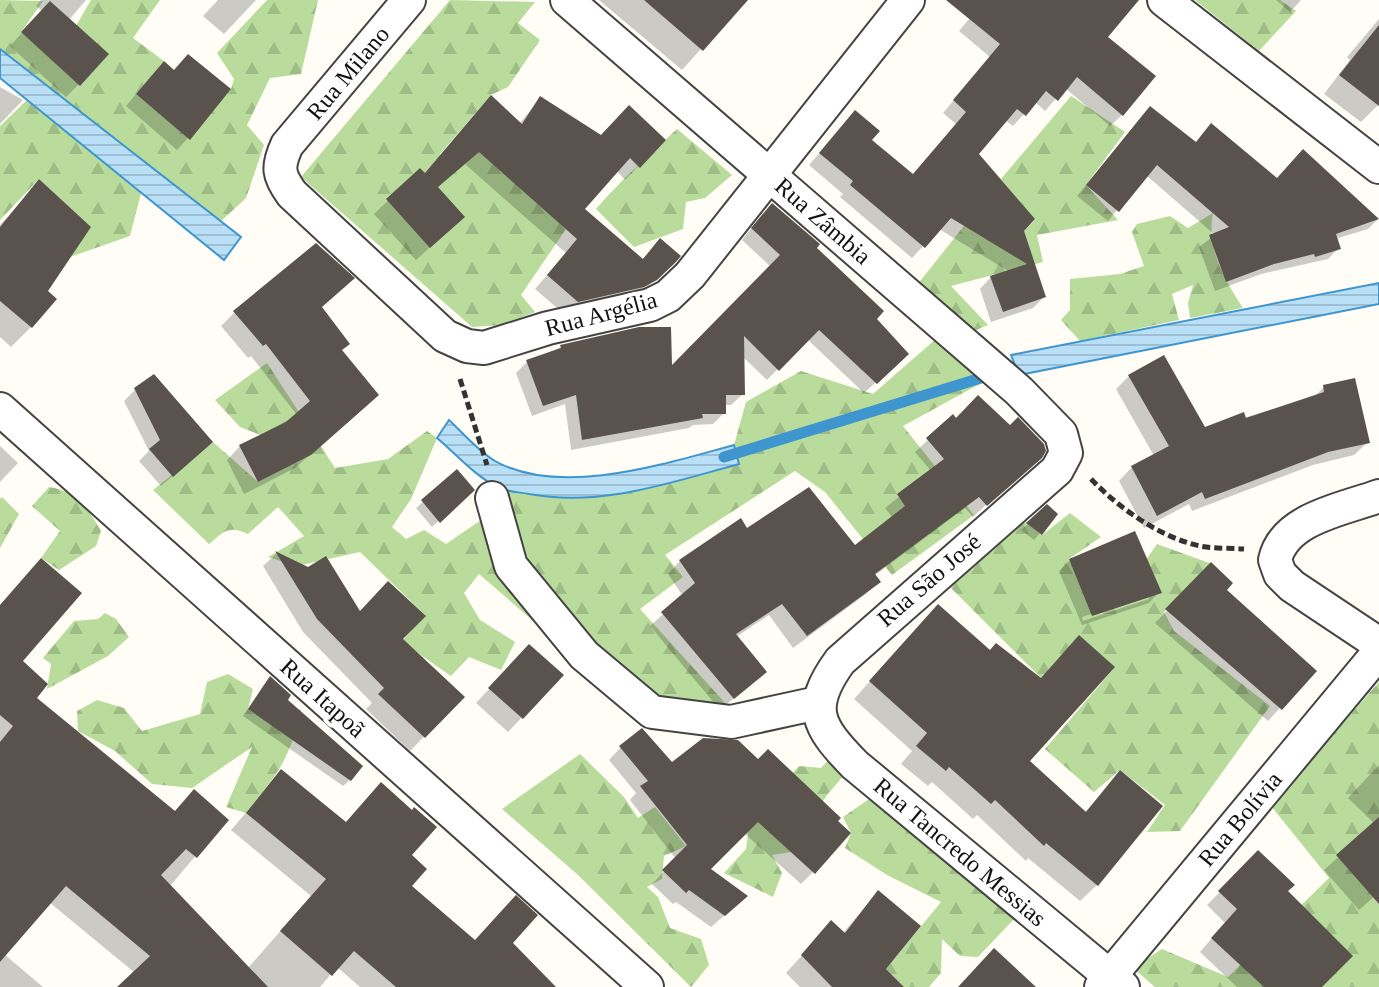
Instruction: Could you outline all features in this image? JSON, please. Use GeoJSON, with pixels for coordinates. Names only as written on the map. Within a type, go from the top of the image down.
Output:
{"type":"FeatureCollection","features":[{"type":"Feature","properties":{"kind":"street","name":"Rua Milano"},"geometry":{"type":"LineString","coordinates":[[409,0],[287,145],[279,163],[279,176],[292,194],[445,336]]}},
{"type":"Feature","properties":{"kind":"street","name":"Rua Zâmbia"},"geometry":{"type":"LineString","coordinates":[[567,0],[1019,391],[1061,434],[1061,462]]}},
{"type":"Feature","properties":{"kind":"street","name":"Rua Argélia"},"geometry":{"type":"LineString","coordinates":[[445,336],[467,346],[484,348],[548,328],[650,305],[668,296],[690,275],[908,0]]}},
{"type":"Feature","properties":{"kind":"street"},"geometry":{"type":"LineString","coordinates":[[1164,0],[1379,167]]}},
{"type":"Feature","properties":{"kind":"street","name":"Rua Itapoã"},"geometry":{"type":"LineString","coordinates":[[0,409],[647,987]]}},
{"type":"Feature","properties":{"kind":"street","name":"Rua São José"},"geometry":{"type":"LineString","coordinates":[[818,703],[825,682],[840,661],[1061,462]]}},
{"type":"Feature","properties":{"kind":"street"},"geometry":{"type":"LineString","coordinates":[[1379,496],[1300,526],[1278,562],[1379,644]]}},
{"type":"Feature","properties":{"kind":"street"},"geometry":{"type":"LineString","coordinates":[[492,498],[511,566],[584,655],[652,712],[731,722],[818,703]]}},
{"type":"Feature","properties":{"kind":"street","name":"Rua Bolívia"},"geometry":{"type":"LineString","coordinates":[[1111,983],[1379,652]]}},
{"type":"Feature","properties":{"kind":"street","name":"Rua Tancredo Messias"},"geometry":{"type":"LineString","coordinates":[[818,703],[820,722],[855,765],[1111,983]]}},
{"type":"Feature","properties":{"kind":"path"},"geometry":{"type":"LineString","coordinates":[[445,336],[482,443]]}},
{"type":"Feature","properties":{"kind":"path"},"geometry":{"type":"LineString","coordinates":[[1061,462],[1159,530],[1201,546],[1278,562]]}},
{"type":"Feature","properties":{"kind":"green space"},"geometry":{"type":"Polygon","coordinates":[[[0,0],[43,1],[21,32],[76,26],[91,0],[160,0],[133,38],[164,61],[136,94],[190,139],[231,89],[234,79],[217,53],[267,0],[318,0],[301,74],[270,78],[247,125],[264,145],[246,198],[219,223],[0,49],[0,0]]]}},
{"type":"Feature","properties":{"kind":"green space"},"geometry":{"type":"Polygon","coordinates":[[[450,0],[535,2],[518,23],[540,40],[508,87],[491,95],[440,154],[457,168],[480,151],[566,229],[521,295],[535,312],[503,325],[472,327],[301,177],[450,0]]]}},
{"type":"Feature","properties":{"kind":"green space"},"geometry":{"type":"Polygon","coordinates":[[[1195,0],[1280,0],[1296,11],[1259,51],[1195,0]]]}},
{"type":"Feature","properties":{"kind":"green space"},"geometry":{"type":"Polygon","coordinates":[[[1071,96],[1125,132],[1086,185],[1118,220],[1037,235],[1043,262],[951,286],[988,325],[967,334],[917,285],[964,226],[1005,250],[1035,220],[1001,179],[1071,96]]]}},
{"type":"Feature","properties":{"kind":"green space"},"geometry":{"type":"Polygon","coordinates":[[[27,100],[141,193],[130,236],[70,257],[90,227],[39,179],[0,220],[0,126],[27,100]]]}},
{"type":"Feature","properties":{"kind":"green space"},"geometry":{"type":"Polygon","coordinates":[[[677,129],[732,175],[705,198],[686,202],[683,229],[634,247],[596,209],[677,129]]]}},
{"type":"Feature","properties":{"kind":"green space"},"geometry":{"type":"Polygon","coordinates":[[[1213,213],[1214,251],[1223,274],[1243,308],[1190,318],[1188,303],[1193,285],[1172,294],[1179,320],[1080,341],[1061,320],[1070,310],[1070,279],[1120,274],[1144,266],[1132,232],[1137,224],[1170,216],[1188,228],[1213,213]]]}},
{"type":"Feature","properties":{"kind":"green space"},"geometry":{"type":"Polygon","coordinates":[[[937,338],[985,381],[903,426],[974,515],[892,575],[825,492],[795,471],[665,555],[683,577],[640,609],[726,704],[654,703],[589,646],[520,561],[508,490],[571,497],[599,496],[651,488],[738,465],[734,445],[746,402],[801,371],[873,394],[937,338]]]}},
{"type":"Feature","properties":{"kind":"green space"},"geometry":{"type":"Polygon","coordinates":[[[267,363],[335,468],[388,459],[427,431],[437,438],[411,499],[392,527],[406,539],[424,530],[446,544],[487,516],[569,652],[479,574],[464,593],[480,620],[515,642],[501,670],[469,657],[451,676],[418,653],[391,654],[425,615],[360,552],[297,566],[268,557],[304,536],[278,507],[248,534],[227,531],[209,544],[153,490],[213,442],[258,482],[311,455],[240,427],[215,400],[267,363]]]}},
{"type":"Feature","properties":{"kind":"green space"},"geometry":{"type":"Polygon","coordinates":[[[49,487],[74,497],[86,508],[101,531],[96,546],[59,570],[41,558],[60,531],[32,506],[49,487]]]}},
{"type":"Feature","properties":{"kind":"green space"},"geometry":{"type":"Polygon","coordinates":[[[2,497],[19,514],[0,548],[0,499],[2,497]]]}},
{"type":"Feature","properties":{"kind":"green space"},"geometry":{"type":"Polygon","coordinates":[[[1070,513],[1101,537],[1069,559],[1083,589],[1118,607],[1160,588],[1139,570],[1157,544],[1212,564],[1164,612],[1174,631],[1270,706],[1180,831],[1147,832],[1165,805],[1120,770],[1094,792],[1045,749],[1115,667],[1041,678],[948,585],[1021,519],[1042,535],[1070,513]]]}},
{"type":"Feature","properties":{"kind":"green space"},"geometry":{"type":"Polygon","coordinates":[[[105,613],[116,619],[129,637],[108,656],[47,689],[51,664],[43,658],[74,621],[98,619],[105,613]]]}},
{"type":"Feature","properties":{"kind":"green space"},"geometry":{"type":"Polygon","coordinates":[[[228,674],[253,689],[248,709],[270,724],[301,709],[287,754],[267,787],[246,813],[226,807],[252,747],[192,788],[152,784],[115,751],[78,731],[77,711],[97,700],[124,708],[142,731],[200,714],[207,682],[228,674]]]}},
{"type":"Feature","properties":{"kind":"green space"},"geometry":{"type":"Polygon","coordinates":[[[1379,682],[1379,987],[1155,987],[1133,968],[1162,949],[1228,977],[1329,878],[1271,806],[1379,682]]]}},
{"type":"Feature","properties":{"kind":"green space"},"geometry":{"type":"Polygon","coordinates":[[[580,754],[624,797],[638,818],[655,807],[686,846],[664,856],[662,879],[647,887],[658,897],[670,928],[701,939],[709,965],[691,987],[577,874],[502,809],[580,754]]]}},
{"type":"Feature","properties":{"kind":"green space"},"geometry":{"type":"Polygon","coordinates":[[[833,755],[845,774],[827,795],[791,852],[772,855],[782,873],[773,897],[724,873],[746,849],[750,820],[799,766],[821,768],[833,755]]]}},
{"type":"Feature","properties":{"kind":"green space"},"geometry":{"type":"Polygon","coordinates":[[[875,795],[1015,918],[978,957],[960,956],[942,939],[941,973],[929,987],[904,987],[886,969],[941,902],[887,875],[845,848],[851,833],[843,817],[875,795]]]}},
{"type":"Feature","properties":{"kind":"water"},"geometry":{"type":"Polygon","coordinates":[[[0,49],[241,237],[224,260],[0,78],[0,49]]]}},
{"type":"Feature","properties":{"kind":"water"},"geometry":{"type":"Polygon","coordinates":[[[1379,283],[1379,304],[1019,375],[1011,355],[1379,283]]]}},
{"type":"Feature","properties":{"kind":"water"},"geometry":{"type":"Polygon","coordinates":[[[449,420],[495,461],[521,472],[551,477],[614,474],[734,445],[739,464],[609,495],[556,497],[514,492],[482,478],[437,438],[449,420]]]}},
{"type":"Feature","properties":{"kind":"building"},"geometry":{"type":"Polygon","coordinates":[[[644,0],[748,0],[703,51],[644,0]]]}},
{"type":"Feature","properties":{"kind":"building"},"geometry":{"type":"Polygon","coordinates":[[[946,0],[1139,0],[1108,37],[1156,76],[1123,116],[1077,77],[1058,101],[1046,91],[1026,116],[1017,109],[979,154],[1035,219],[1024,231],[1046,297],[1003,312],[990,276],[1027,264],[951,218],[925,248],[850,185],[853,181],[819,153],[855,110],[880,131],[872,140],[913,174],[966,112],[953,100],[1000,44],[946,0]]]}},
{"type":"Feature","properties":{"kind":"building"},"geometry":{"type":"Polygon","coordinates":[[[50,1],[109,54],[80,86],[21,32],[50,1]]]}},
{"type":"Feature","properties":{"kind":"building"},"geometry":{"type":"Polygon","coordinates":[[[1379,25],[1379,106],[1339,75],[1379,25]]]}},
{"type":"Feature","properties":{"kind":"building"},"geometry":{"type":"Polygon","coordinates":[[[188,54],[231,89],[190,140],[136,94],[164,61],[174,70],[188,54]]]}},
{"type":"Feature","properties":{"kind":"building"},"geometry":{"type":"Polygon","coordinates":[[[491,95],[522,124],[540,96],[601,135],[629,105],[666,140],[640,168],[630,158],[585,209],[643,259],[660,238],[681,256],[676,262],[657,280],[644,287],[578,302],[547,275],[577,239],[479,152],[438,187],[465,217],[430,248],[386,199],[420,168],[425,173],[491,95]]]}},
{"type":"Feature","properties":{"kind":"building"},"geometry":{"type":"Polygon","coordinates":[[[1150,106],[1196,142],[1211,123],[1277,178],[1303,149],[1379,219],[1336,234],[1341,249],[1274,264],[1226,282],[1209,235],[1229,227],[1157,165],[1119,212],[1086,185],[1150,106]]]}},
{"type":"Feature","properties":{"kind":"building"},"geometry":{"type":"Polygon","coordinates":[[[39,179],[91,227],[48,291],[57,299],[32,328],[0,301],[0,227],[39,179]]]}},
{"type":"Feature","properties":{"kind":"building"},"geometry":{"type":"Polygon","coordinates":[[[772,203],[820,244],[817,248],[884,311],[877,319],[909,354],[877,384],[819,330],[779,371],[744,336],[745,395],[726,395],[726,414],[702,414],[703,418],[582,440],[576,395],[543,406],[526,360],[561,348],[560,345],[639,327],[671,327],[672,365],[780,255],[751,228],[772,203]]]}},
{"type":"Feature","properties":{"kind":"building"},"geometry":{"type":"Polygon","coordinates":[[[316,243],[355,278],[322,307],[350,344],[342,350],[379,395],[311,455],[258,482],[239,445],[286,422],[310,401],[266,344],[263,346],[233,311],[316,243]]]}},
{"type":"Feature","properties":{"kind":"building"},"geometry":{"type":"Polygon","coordinates":[[[1164,355],[1205,427],[1244,412],[1246,418],[1324,392],[1323,385],[1355,378],[1370,443],[1328,452],[1205,499],[1202,492],[1157,516],[1131,466],[1169,446],[1128,375],[1164,355]]]}},
{"type":"Feature","properties":{"kind":"building"},"geometry":{"type":"Polygon","coordinates":[[[154,374],[213,442],[173,477],[149,449],[160,440],[134,388],[154,374]]]}},
{"type":"Feature","properties":{"kind":"building"},"geometry":{"type":"Polygon","coordinates":[[[978,395],[1010,425],[1018,417],[1044,444],[1046,451],[1042,458],[987,506],[979,497],[875,574],[881,582],[807,636],[782,604],[736,634],[767,672],[734,699],[661,612],[695,583],[679,560],[741,518],[747,528],[809,487],[855,545],[905,506],[897,494],[944,459],[926,438],[953,414],[956,418],[978,395]]]}},
{"type":"Feature","properties":{"kind":"building"},"geometry":{"type":"Polygon","coordinates":[[[457,469],[475,490],[440,523],[421,500],[457,469]]]}},
{"type":"Feature","properties":{"kind":"building"},"geometry":{"type":"Polygon","coordinates":[[[1047,504],[1058,514],[1042,535],[1026,523],[1047,504]]]}},
{"type":"Feature","properties":{"kind":"building"},"geometry":{"type":"Polygon","coordinates":[[[1135,531],[1162,593],[1092,616],[1069,559],[1135,531]]]}},
{"type":"Feature","properties":{"kind":"building"},"geometry":{"type":"Polygon","coordinates":[[[275,551],[308,567],[326,556],[360,611],[388,581],[426,616],[403,639],[465,697],[425,738],[378,694],[384,688],[317,619],[275,551]]]}},
{"type":"Feature","properties":{"kind":"building"},"geometry":{"type":"Polygon","coordinates":[[[41,558],[82,593],[23,661],[48,684],[37,698],[175,811],[194,789],[229,820],[197,858],[186,849],[161,875],[268,987],[117,987],[150,956],[66,886],[0,962],[0,742],[13,726],[0,715],[0,605],[41,558]]]}},
{"type":"Feature","properties":{"kind":"building"},"geometry":{"type":"Polygon","coordinates":[[[1211,562],[1233,583],[1227,590],[1317,671],[1282,710],[1165,609],[1211,562]]]}},
{"type":"Feature","properties":{"kind":"building"},"geometry":{"type":"Polygon","coordinates":[[[938,604],[990,650],[996,643],[1041,678],[1079,635],[1115,667],[1030,761],[1086,812],[1120,770],[1163,806],[1098,886],[1046,843],[1044,846],[995,800],[991,804],[949,767],[946,771],[916,746],[927,733],[869,681],[938,604]]]}},
{"type":"Feature","properties":{"kind":"building"},"geometry":{"type":"Polygon","coordinates":[[[529,644],[564,675],[523,719],[488,688],[529,644]]]}},
{"type":"Feature","properties":{"kind":"building"},"geometry":{"type":"Polygon","coordinates":[[[270,676],[291,695],[288,700],[363,766],[351,781],[248,709],[270,676]]]}},
{"type":"Feature","properties":{"kind":"building"},"geometry":{"type":"Polygon","coordinates":[[[642,728],[672,762],[703,738],[738,740],[758,759],[768,749],[841,818],[838,821],[851,833],[815,874],[758,822],[711,869],[748,896],[725,916],[689,890],[686,893],[662,870],[687,845],[640,786],[648,781],[619,746],[642,728]]]}},
{"type":"Feature","properties":{"kind":"building"},"geometry":{"type":"Polygon","coordinates":[[[281,769],[346,822],[381,782],[412,810],[414,807],[437,827],[412,855],[427,869],[412,886],[475,940],[516,895],[538,915],[513,943],[556,987],[396,987],[354,951],[332,976],[280,931],[326,879],[246,813],[281,769]]]}},
{"type":"Feature","properties":{"kind":"building"},"geometry":{"type":"Polygon","coordinates":[[[1379,817],[1379,904],[1336,855],[1379,817]]]}},
{"type":"Feature","properties":{"kind":"building"},"geometry":{"type":"Polygon","coordinates":[[[1258,850],[1295,885],[1288,891],[1353,956],[1322,987],[1264,987],[1211,938],[1237,909],[1218,891],[1258,850]]]}},
{"type":"Feature","properties":{"kind":"building"},"geometry":{"type":"Polygon","coordinates":[[[878,890],[921,926],[886,969],[904,987],[832,987],[801,955],[831,920],[845,933],[878,890]]]}},
{"type":"Feature","properties":{"kind":"building"},"geometry":{"type":"Polygon","coordinates":[[[994,948],[1036,987],[958,987],[994,948]]]}},
{"type":"Feature","properties":{"kind":"waterway"},"geometry":{"type":"LineString","coordinates":[[724,457],[994,374]]}}]}
